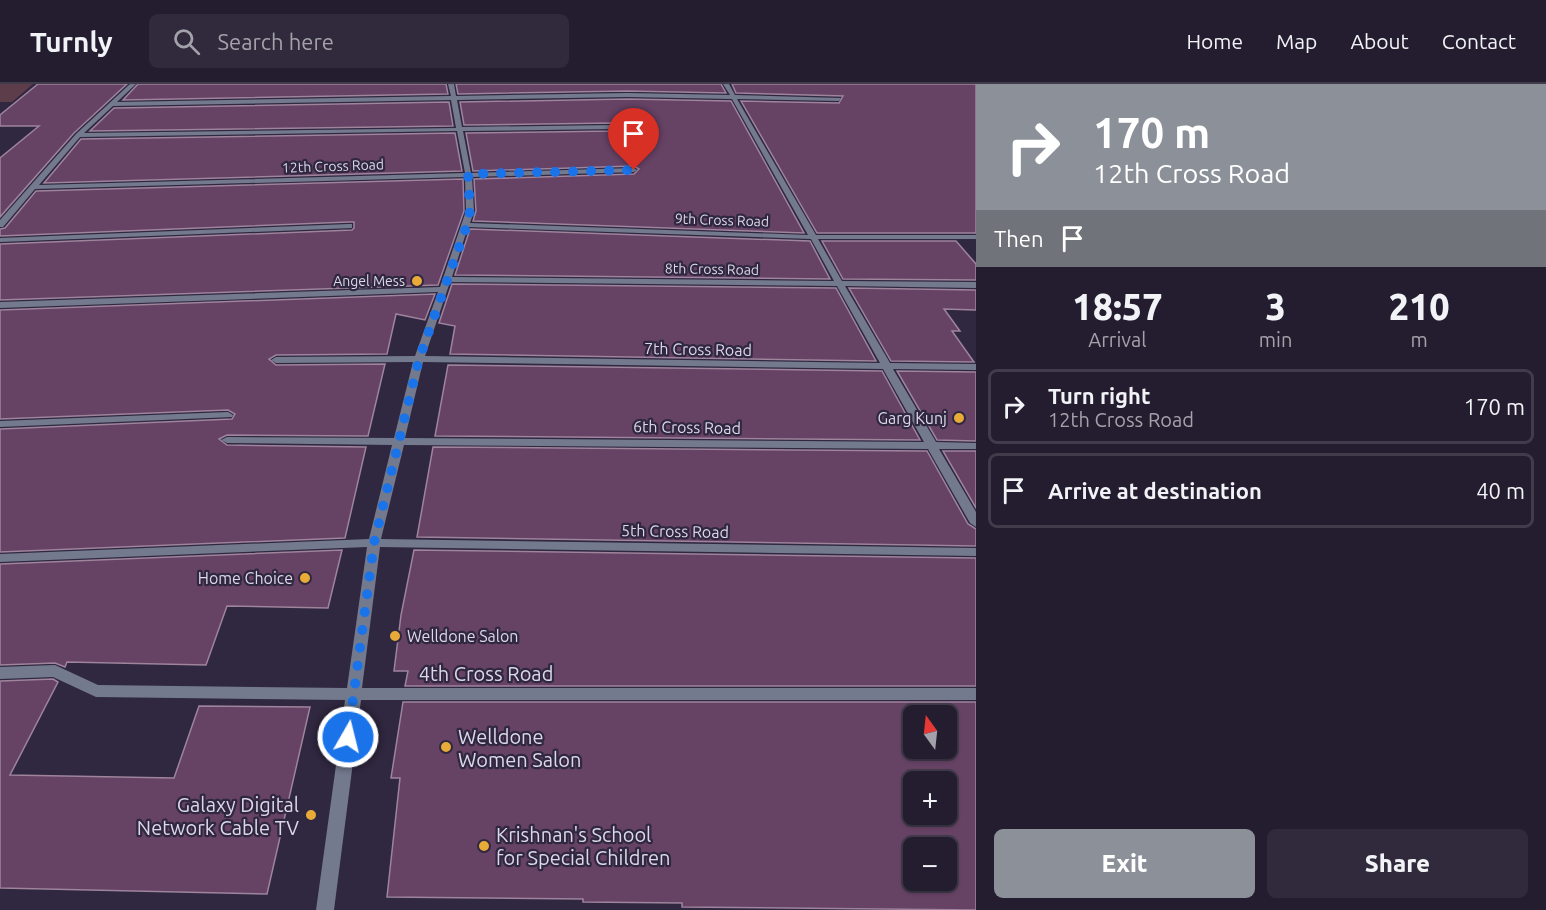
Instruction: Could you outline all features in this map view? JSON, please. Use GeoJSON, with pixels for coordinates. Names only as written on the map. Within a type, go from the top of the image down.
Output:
{"type":"FeatureCollection","features":[{"type":"Feature","properties":{"kind":"street"},"geometry":{"type":"LineString","coordinates":[[0,225],[78,135],[133,84]]}},
{"type":"Feature","properties":{"kind":"street"},"geometry":{"type":"LineString","coordinates":[[325,910],[374,543],[419,359],[470,211],[468,174],[451,84]]}},
{"type":"Feature","properties":{"kind":"street"},"geometry":{"type":"LineString","coordinates":[[726,84],[976,523]]}},
{"type":"Feature","properties":{"kind":"street"},"geometry":{"type":"LineString","coordinates":[[112,104],[627,95],[839,99]]}},
{"type":"Feature","properties":{"kind":"street"},"geometry":{"type":"LineString","coordinates":[[78,135],[614,127]]}},
{"type":"Feature","properties":{"kind":"street","name":"12th Cross Road"},"geometry":{"type":"LineString","coordinates":[[33,188],[634,170]]}},
{"type":"Feature","properties":{"kind":"street","name":"9th Cross Road"},"geometry":{"type":"LineString","coordinates":[[467,225],[812,237],[976,237]]}},
{"type":"Feature","properties":{"kind":"street"},"geometry":{"type":"LineString","coordinates":[[0,240],[349,226]]}},
{"type":"Feature","properties":{"kind":"street"},"geometry":{"type":"LineString","coordinates":[[0,305],[445,284]]}},
{"type":"Feature","properties":{"kind":"street","name":"8th Cross Road"},"geometry":{"type":"LineString","coordinates":[[445,284],[976,285]]}},
{"type":"Feature","properties":{"kind":"street","name":"7th Cross Road"},"geometry":{"type":"LineString","coordinates":[[276,360],[419,359],[976,367]]}},
{"type":"Feature","properties":{"kind":"street"},"geometry":{"type":"LineString","coordinates":[[0,424],[228,415]]}},
{"type":"Feature","properties":{"kind":"street","name":"6th Cross Road"},"geometry":{"type":"LineString","coordinates":[[227,440],[976,446]]}},
{"type":"Feature","properties":{"kind":"street","name":"5th Cross Road"},"geometry":{"type":"LineString","coordinates":[[0,558],[374,543],[976,552]]}},
{"type":"Feature","properties":{"kind":"street","name":"4th Cross Road"},"geometry":{"type":"LineString","coordinates":[[0,673],[55,671],[96,691],[354,694],[976,694]]}},
{"type":"Feature","properties":{"kind":"shaded area"},"geometry":{"type":"Polygon","coordinates":[[[0,84],[33,84],[12,102],[0,102],[0,84]]]}},
{"type":"Feature","properties":{"kind":"building"},"geometry":{"type":"Polygon","coordinates":[[[38,84],[127,84],[74,133],[0,217],[0,158],[39,126],[0,126],[0,115],[38,84]]]}},
{"type":"Feature","properties":{"kind":"building"},"geometry":{"type":"Polygon","coordinates":[[[138,84],[446,84],[448,94],[123,100],[138,84]]]}},
{"type":"Feature","properties":{"kind":"building"},"geometry":{"type":"Polygon","coordinates":[[[456,84],[721,84],[726,93],[627,91],[458,94],[456,84]]]}},
{"type":"Feature","properties":{"kind":"building"},"geometry":{"type":"Polygon","coordinates":[[[732,84],[976,84],[976,233],[817,233],[741,101],[839,103],[843,96],[736,93],[732,84]]]}},
{"type":"Feature","properties":{"kind":"building"},"geometry":{"type":"Polygon","coordinates":[[[627,99],[731,101],[804,233],[473,221],[476,211],[474,179],[634,174],[639,169],[634,166],[473,171],[466,133],[614,131],[619,126],[614,123],[464,125],[460,102],[627,99]]]}},
{"type":"Feature","properties":{"kind":"building"},"geometry":{"type":"Polygon","coordinates":[[[449,102],[453,126],[90,131],[114,108],[449,102]]]}},
{"type":"Feature","properties":{"kind":"building"},"geometry":{"type":"Polygon","coordinates":[[[455,133],[462,171],[44,183],[81,139],[455,133]]]}},
{"type":"Feature","properties":{"kind":"building"},"geometry":{"type":"Polygon","coordinates":[[[463,179],[464,211],[438,285],[0,300],[0,244],[352,230],[354,228],[354,222],[349,222],[0,236],[0,229],[5,228],[36,191],[463,179]]]}},
{"type":"Feature","properties":{"kind":"building"},"geometry":{"type":"Polygon","coordinates":[[[470,229],[810,241],[830,279],[455,275],[470,229]]]}},
{"type":"Feature","properties":{"kind":"building"},"geometry":{"type":"Polygon","coordinates":[[[822,241],[956,241],[976,264],[976,280],[843,279],[822,241]]]}},
{"type":"Feature","properties":{"kind":"building"},"geometry":{"type":"Polygon","coordinates":[[[452,284],[836,288],[876,361],[450,354],[455,326],[439,323],[452,284]]]}},
{"type":"Feature","properties":{"kind":"building"},"geometry":{"type":"Polygon","coordinates":[[[849,288],[976,290],[976,310],[944,309],[960,331],[952,331],[974,362],[891,361],[849,288]]]}},
{"type":"Feature","properties":{"kind":"building"},"geometry":{"type":"Polygon","coordinates":[[[435,294],[425,320],[396,314],[387,354],[276,355],[269,359],[276,365],[385,364],[368,436],[227,435],[219,439],[227,445],[366,447],[345,538],[0,552],[0,429],[232,419],[235,414],[228,410],[0,419],[0,310],[435,294]]]}},
{"type":"Feature","properties":{"kind":"building"},"geometry":{"type":"Polygon","coordinates":[[[448,365],[882,371],[920,440],[435,436],[448,365]]]}},
{"type":"Feature","properties":{"kind":"building"},"geometry":{"type":"Polygon","coordinates":[[[897,371],[976,372],[976,441],[937,440],[897,371]]]}},
{"type":"Feature","properties":{"kind":"building"},"geometry":{"type":"Polygon","coordinates":[[[433,447],[927,451],[968,524],[976,529],[976,546],[417,537],[433,447]]]}},
{"type":"Feature","properties":{"kind":"building"},"geometry":{"type":"Polygon","coordinates":[[[943,451],[976,451],[976,508],[943,451]]]}},
{"type":"Feature","properties":{"kind":"building"},"geometry":{"type":"Polygon","coordinates":[[[342,550],[328,608],[227,606],[206,665],[67,662],[65,667],[55,663],[0,665],[0,564],[342,550]]]}},
{"type":"Feature","properties":{"kind":"building"},"geometry":{"type":"Polygon","coordinates":[[[414,550],[976,558],[976,686],[405,686],[408,671],[394,671],[401,615],[414,550]]]}},
{"type":"Feature","properties":{"kind":"building"},"geometry":{"type":"Polygon","coordinates":[[[53,679],[58,682],[10,775],[174,778],[199,706],[310,707],[267,894],[0,888],[0,681],[53,679]]]}},
{"type":"Feature","properties":{"kind":"building"},"geometry":{"type":"Polygon","coordinates":[[[403,702],[976,702],[976,910],[682,907],[682,903],[583,902],[583,899],[387,897],[400,778],[391,778],[403,702]]]}},
{"type":"Feature","properties":{"kind":"place","name":"Angel Mess"},"geometry":{"type":"Point","coordinates":[417,281]}},
{"type":"Feature","properties":{"kind":"place","name":"Garg Kunj"},"geometry":{"type":"Point","coordinates":[959,418]}},
{"type":"Feature","properties":{"kind":"place","name":"Home Choice"},"geometry":{"type":"Point","coordinates":[305,578]}},
{"type":"Feature","properties":{"kind":"place","name":"Welldone Salon"},"geometry":{"type":"Point","coordinates":[395,636]}},
{"type":"Feature","properties":{"kind":"place","name":"Welldone Women Salon"},"geometry":{"type":"Point","coordinates":[446,747]}},
{"type":"Feature","properties":{"kind":"place","name":"Galaxy Digital Network Cable TV"},"geometry":{"type":"Point","coordinates":[311,815]}},
{"type":"Feature","properties":{"kind":"place","name":"Krishnan's School for Special Children"},"geometry":{"type":"Point","coordinates":[484,846]}},
{"type":"Feature","properties":{"kind":"route"},"geometry":{"type":"LineString","coordinates":[[348,737],[374,543],[419,359],[467,225],[470,211],[468,174],[634,170]]}}]}
